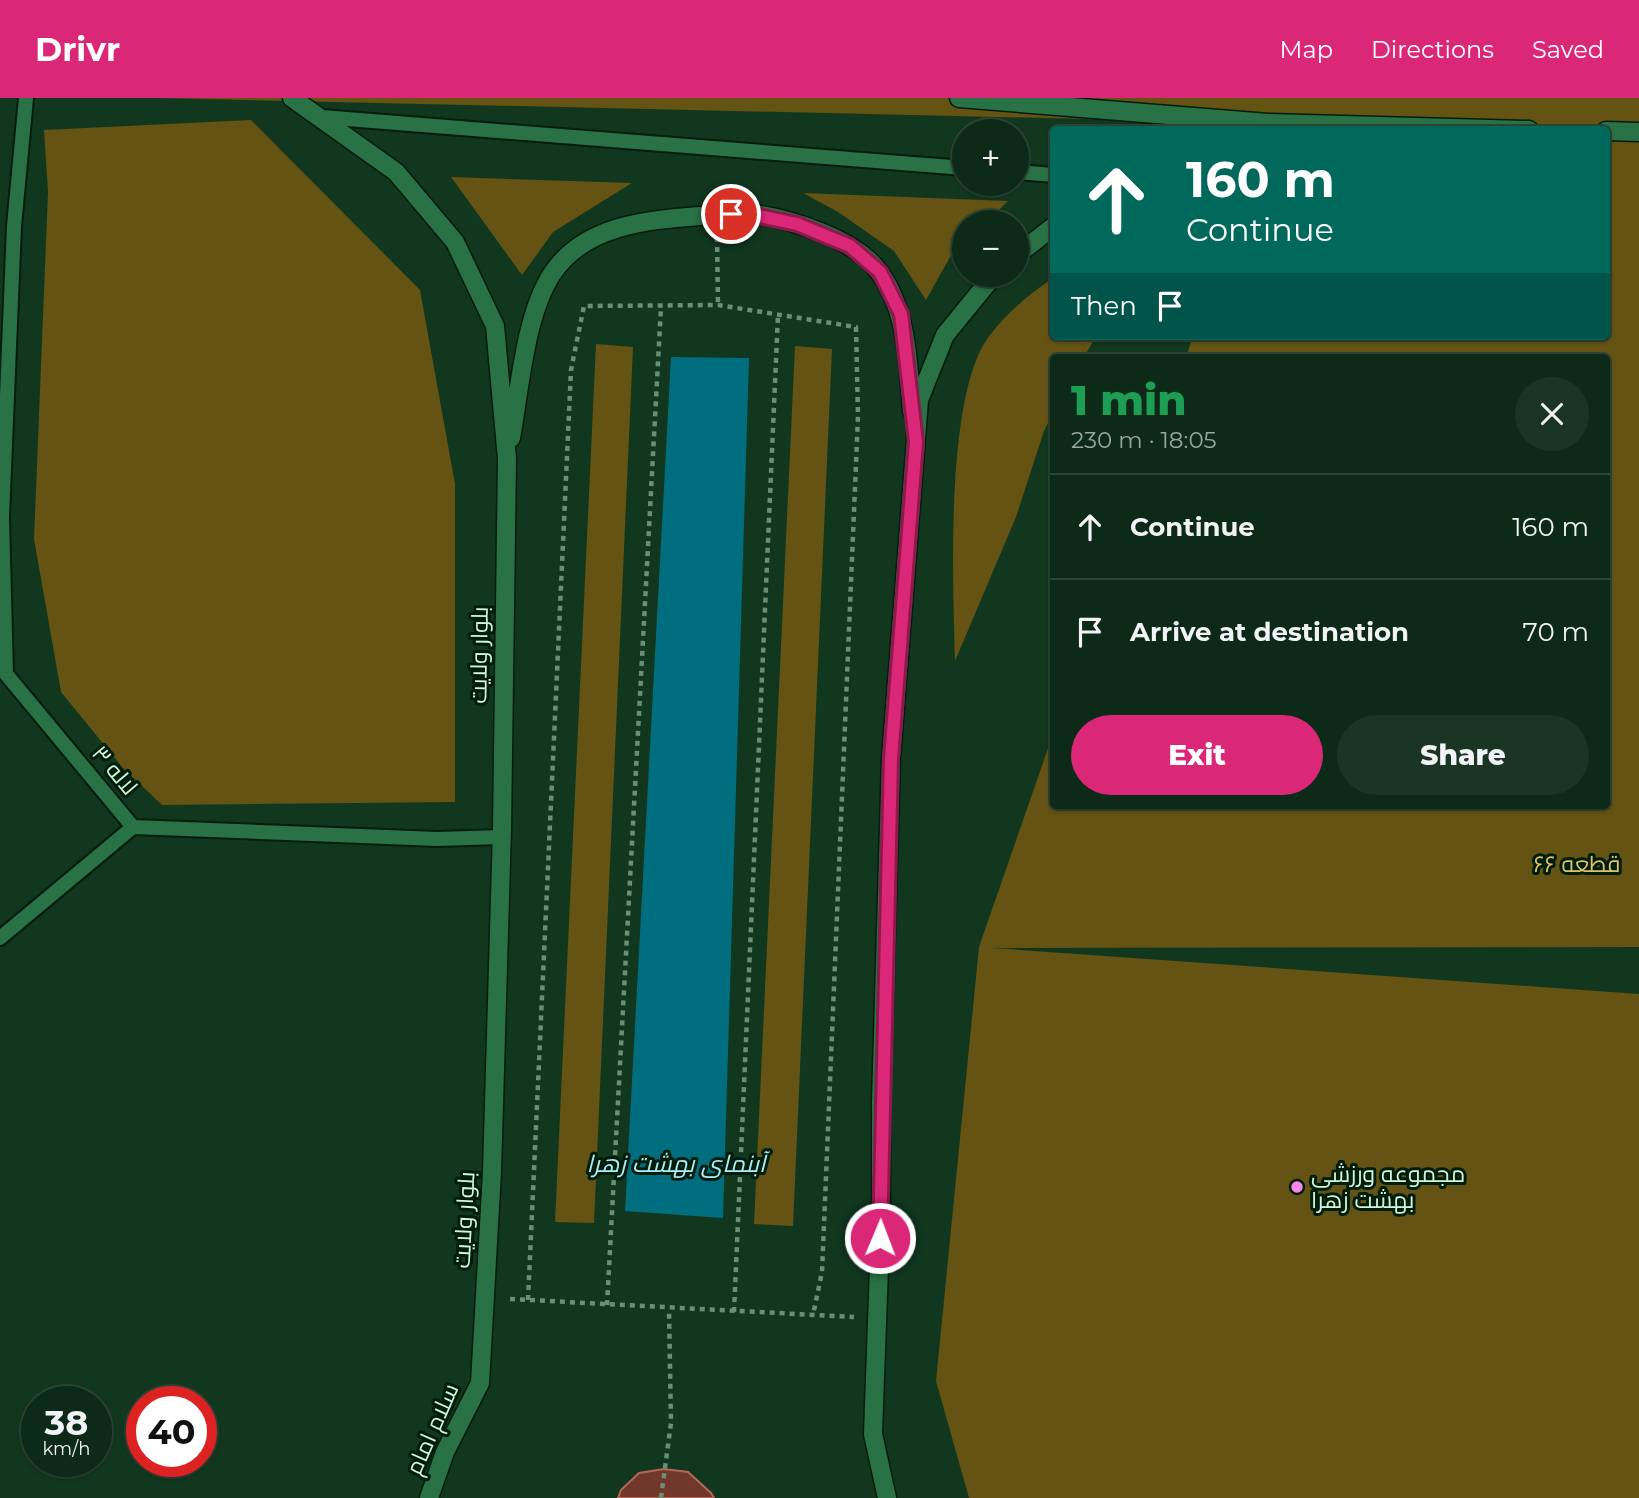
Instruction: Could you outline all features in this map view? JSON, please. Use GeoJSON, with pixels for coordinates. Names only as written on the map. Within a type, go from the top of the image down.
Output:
{"type":"FeatureCollection","features":[{"type":"Feature","properties":{"kind":"street","name":"بلوار ولایت"},"geometry":{"type":"LineString","coordinates":[[292,98],[396,172],[455,242],[495,326],[508,458],[502,837],[492,1172],[485,1297]]}},
{"type":"Feature","properties":{"kind":"street"},"geometry":{"type":"LineString","coordinates":[[959,98],[1261,126]]}},
{"type":"Feature","properties":{"kind":"street"},"geometry":{"type":"LineString","coordinates":[[1610,131],[1639,132]]}},
{"type":"Feature","properties":{"kind":"street"},"geometry":{"type":"LineString","coordinates":[[508,458],[536,304],[553,272],[581,244],[610,229],[666,219],[745,213],[797,224],[850,246],[880,272],[901,314],[916,442]]}},
{"type":"Feature","properties":{"kind":"street"},"geometry":{"type":"LineString","coordinates":[[1029,246],[1050,229]]}},
{"type":"Feature","properties":{"kind":"street"},"geometry":{"type":"LineString","coordinates":[[887,1498],[873,1434],[891,759],[919,400],[945,335],[984,287]]}},
{"type":"Feature","properties":{"kind":"street","name":"سلام امام"},"geometry":{"type":"LineString","coordinates":[[429,1498],[445,1452],[480,1383],[485,1297]]}},
{"type":"Feature","properties":{"kind":"lane","name":"لاله ۳"},"geometry":{"type":"LineString","coordinates":[[0,938],[133,827],[3,676],[2,516],[14,226],[26,98]]}},
{"type":"Feature","properties":{"kind":"lane"},"geometry":{"type":"LineString","coordinates":[[322,117],[952,167]]}},
{"type":"Feature","properties":{"kind":"lane"},"geometry":{"type":"LineString","coordinates":[[1029,173],[1050,175]]}},
{"type":"Feature","properties":{"kind":"lane"},"geometry":{"type":"LineString","coordinates":[[133,827],[437,839],[502,837]]}},
{"type":"Feature","properties":{"kind":"path"},"geometry":{"type":"LineString","coordinates":[[717,215],[718,305]]}},
{"type":"Feature","properties":{"kind":"path"},"geometry":{"type":"LineString","coordinates":[[528,1300],[571,370],[584,306],[718,305],[856,327],[858,416],[822,1259],[813,1315]]}},
{"type":"Feature","properties":{"kind":"path"},"geometry":{"type":"LineString","coordinates":[[607,1305],[661,307]]}},
{"type":"Feature","properties":{"kind":"path"},"geometry":{"type":"LineString","coordinates":[[734,1312],[778,315]]}},
{"type":"Feature","properties":{"kind":"path"},"geometry":{"type":"LineString","coordinates":[[485,1297],[669,1309],[877,1318]]}},
{"type":"Feature","properties":{"kind":"path"},"geometry":{"type":"LineString","coordinates":[[661,1498],[671,1423],[669,1309]]}},
{"type":"Feature","properties":{"kind":"green space","name":"مجموعه ورزشی بهشت زهرا"},"geometry":{"type":"Polygon","coordinates":[[[159,98],[1639,98],[1639,947],[993,948],[1639,994],[1639,1498],[969,1498],[936,1381],[979,947],[1050,743],[1050,809],[1610,809],[1610,354],[1187,354],[1192,340],[1610,340],[1610,126],[1267,126],[1267,123],[159,98]]]}},
{"type":"Feature","properties":{"kind":"green space"},"geometry":{"type":"Polygon","coordinates":[[[251,120],[420,290],[455,484],[455,802],[162,805],[123,768],[61,692],[34,539],[48,192],[44,130],[251,120]]]}},
{"type":"Feature","properties":{"kind":"green space"},"geometry":{"type":"Polygon","coordinates":[[[451,177],[632,183],[553,232],[522,275],[451,177]]]}},
{"type":"Feature","properties":{"kind":"green space"},"geometry":{"type":"Polygon","coordinates":[[[803,193],[1008,201],[999,210],[952,210],[952,254],[926,300],[894,251],[838,212],[803,193]]]}},
{"type":"Feature","properties":{"kind":"green space"},"geometry":{"type":"Polygon","coordinates":[[[1050,280],[1050,340],[1094,340],[1086,354],[1050,354],[1050,419],[1016,517],[955,661],[954,494],[964,404],[973,367],[987,339],[1001,321],[1050,280]]]}},
{"type":"Feature","properties":{"kind":"green space"},"geometry":{"type":"Polygon","coordinates":[[[596,344],[633,347],[594,1223],[555,1222],[596,344]]]}},
{"type":"Feature","properties":{"kind":"green space"},"geometry":{"type":"Polygon","coordinates":[[[795,346],[832,349],[793,1226],[754,1224],[795,346]]]}},
{"type":"Feature","properties":{"kind":"water","name":"آبنمای بهشت زهرا"},"geometry":{"type":"Polygon","coordinates":[[[671,357],[749,358],[723,1218],[625,1211],[671,357]]]}},
{"type":"Feature","properties":{"kind":"building"},"geometry":{"type":"Polygon","coordinates":[[[664,1469],[688,1472],[714,1498],[618,1498],[621,1490],[639,1473],[664,1469]]]}},
{"type":"Feature","properties":{"kind":"place","name":"مجموعه ورزشی بهشت زهرا"},"geometry":{"type":"Point","coordinates":[1297,1187]}},
{"type":"Feature","properties":{"kind":"route"},"geometry":{"type":"LineString","coordinates":[[731,214],[745,213],[797,224],[850,246],[880,272],[901,314],[916,442],[891,759],[881,1102],[880,1238]]}},
{"type":"Feature","properties":{"kind":"park label","name":"قطعه ۶۶"},"geometry":{"type":"Point","coordinates":[1577,864]}}]}
